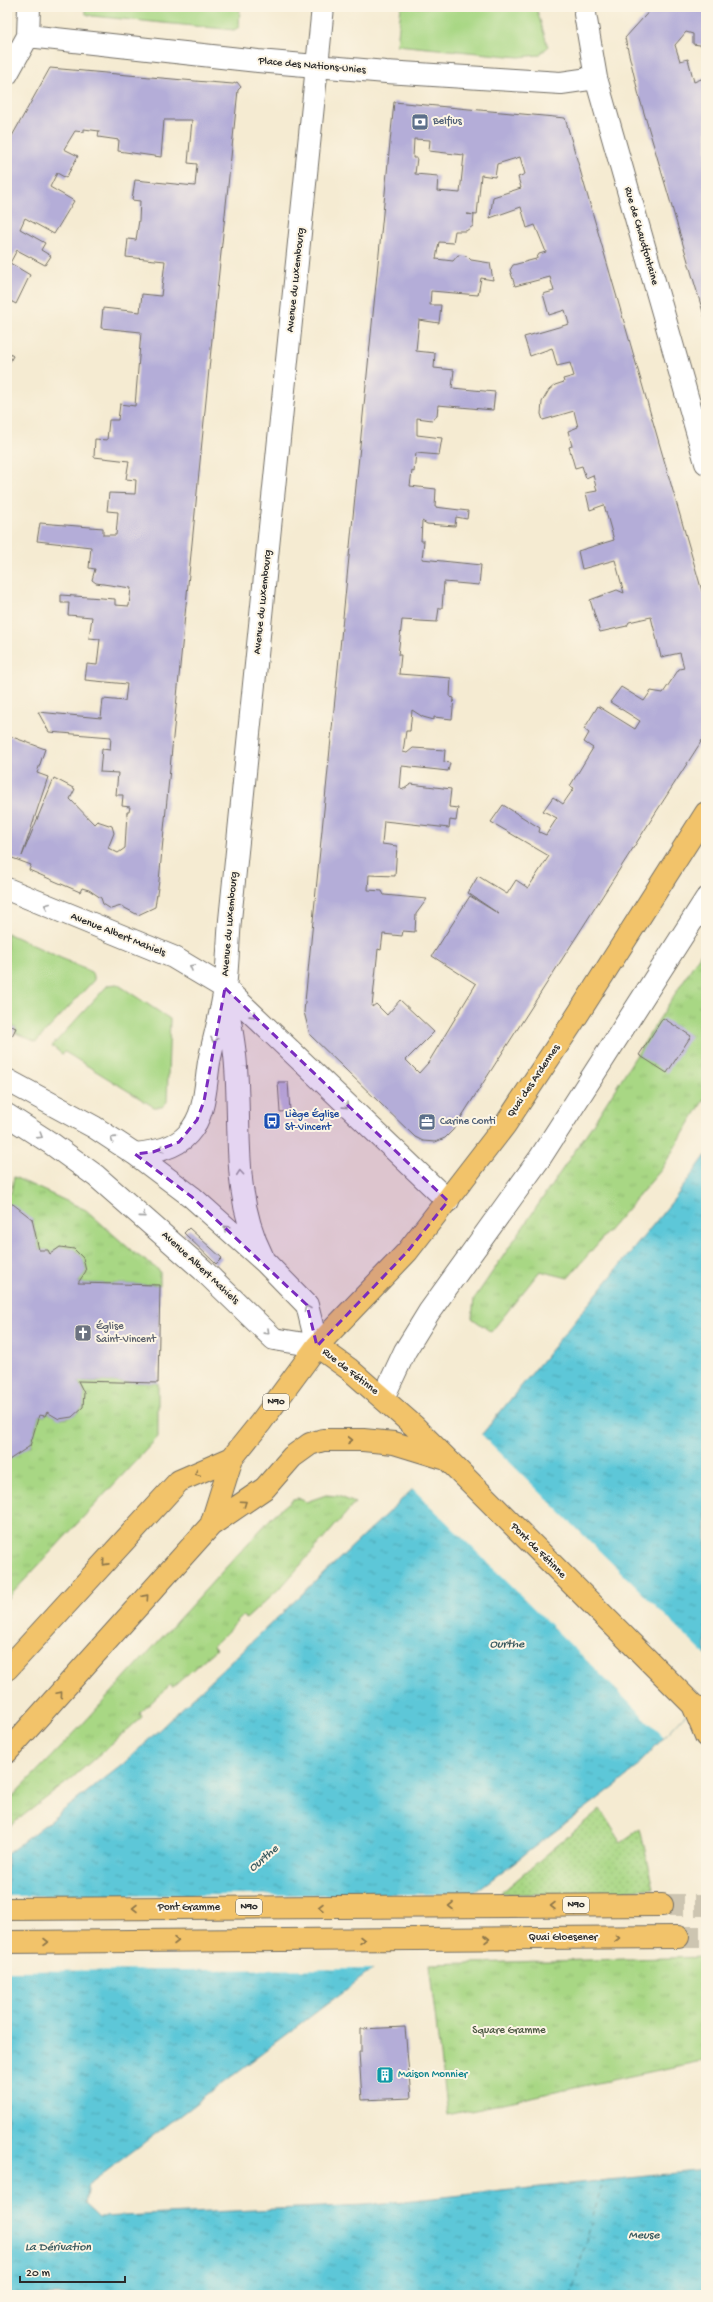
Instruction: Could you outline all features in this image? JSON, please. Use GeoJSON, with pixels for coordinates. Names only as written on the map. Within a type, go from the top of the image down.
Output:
{"type":"FeatureCollection","features":[{"type":"Feature","properties":{"kind":"main road","name":"Quai des Ardennes"},"geometry":{"type":"LineString","coordinates":[[317,1346],[407,1252],[448,1202],[505,1125],[706,813]]}},
{"type":"Feature","properties":{"kind":"main road","name":"Rue de Fétinne"},"geometry":{"type":"LineString","coordinates":[[317,1346],[383,1398]]}},
{"type":"Feature","properties":{"kind":"main road","name":"N90"},"geometry":{"type":"LineString","coordinates":[[7,1752],[211,1525],[232,1458],[261,1422],[317,1346]]}},
{"type":"Feature","properties":{"kind":"main road","name":"Pont de Fétinne"},"geometry":{"type":"LineString","coordinates":[[383,1398],[414,1426],[443,1458],[699,1709],[706,1736]]}},
{"type":"Feature","properties":{"kind":"main road"},"geometry":{"type":"LineString","coordinates":[[211,1525],[265,1488],[292,1457],[310,1444],[323,1440],[362,1440],[394,1443],[443,1458]]}},
{"type":"Feature","properties":{"kind":"main road"},"geometry":{"type":"LineString","coordinates":[[7,1669],[179,1481],[232,1458]]}},
{"type":"Feature","properties":{"kind":"main road","name":"Pont Gramme"},"geometry":{"type":"LineString","coordinates":[[7,1909],[662,1905]]}},
{"type":"Feature","properties":{"kind":"main road","name":"Quai Gloesener"},"geometry":{"type":"LineString","coordinates":[[7,1942],[678,1937]]}},
{"type":"Feature","properties":{"kind":"street"},"geometry":{"type":"LineString","coordinates":[[7,74],[28,36],[29,7]]}},
{"type":"Feature","properties":{"kind":"street","name":"Avenue du Luxembourg"},"geometry":{"type":"LineString","coordinates":[[135,1154],[153,1152],[179,1142],[188,1134],[197,1120],[204,1101],[209,1064],[225,988],[230,920],[323,7]]}},
{"type":"Feature","properties":{"kind":"street","name":"Rue de Chaudfontaine"},"geometry":{"type":"LineString","coordinates":[[586,7],[585,14],[596,78],[706,463]]}},
{"type":"Feature","properties":{"kind":"street","name":"Place des Nations-Unies"},"geometry":{"type":"LineString","coordinates":[[28,36],[317,67],[561,83],[596,78]]}},
{"type":"Feature","properties":{"kind":"street","name":"Avenue Albert Mahiels"},"geometry":{"type":"LineString","coordinates":[[7,889],[173,957],[225,988],[448,1202]]}},
{"type":"Feature","properties":{"kind":"street"},"geometry":{"type":"LineString","coordinates":[[383,1398],[405,1351],[429,1312],[540,1158],[706,899]]}},
{"type":"Feature","properties":{"kind":"street"},"geometry":{"type":"LineString","coordinates":[[225,988],[236,1066],[239,1173],[245,1209],[254,1240],[266,1263]]}},
{"type":"Feature","properties":{"kind":"street"},"geometry":{"type":"LineString","coordinates":[[7,1080],[94,1127],[135,1154],[192,1197],[266,1263],[307,1305],[317,1346]]}},
{"type":"Feature","properties":{"kind":"street","name":"Avenue Albert Mahiels"},"geometry":{"type":"LineString","coordinates":[[7,1115],[52,1144],[96,1176],[203,1270],[274,1339],[317,1346]]}},
{"type":"Feature","properties":{"kind":"highlighted area"},"geometry":{"type":"Polygon","coordinates":[[[225,988],[448,1201],[407,1252],[317,1346],[307,1305],[192,1197],[135,1154],[153,1152],[179,1142],[197,1120],[204,1101],[225,988]]]}},
{"type":"Feature","properties":{"kind":"green space"},"geometry":{"type":"Polygon","coordinates":[[[84,7],[240,7],[239,27],[234,30],[92,16],[86,14],[84,7]]]}},
{"type":"Feature","properties":{"kind":"green space"},"geometry":{"type":"Polygon","coordinates":[[[401,7],[536,7],[548,47],[539,55],[519,57],[397,45],[401,7]]]}},
{"type":"Feature","properties":{"kind":"green space"},"geometry":{"type":"Polygon","coordinates":[[[7,933],[91,972],[94,976],[94,980],[36,1042],[16,1033],[16,1028],[7,1024],[7,933]]]}},
{"type":"Feature","properties":{"kind":"green space"},"geometry":{"type":"Polygon","coordinates":[[[706,945],[706,1096],[661,1170],[568,1278],[540,1271],[491,1332],[472,1318],[474,1299],[591,1127],[706,945]]]}},
{"type":"Feature","properties":{"kind":"green space"},"geometry":{"type":"Polygon","coordinates":[[[117,984],[170,1019],[167,1102],[162,1107],[154,1107],[65,1052],[62,1054],[52,1046],[108,985],[117,984]]]}},
{"type":"Feature","properties":{"kind":"green space"},"geometry":{"type":"Polygon","coordinates":[[[14,1177],[86,1210],[133,1252],[160,1271],[160,1285],[78,1283],[86,1271],[79,1253],[72,1249],[60,1247],[50,1254],[48,1250],[39,1250],[32,1219],[7,1204],[7,1193],[11,1193],[14,1177]]]}},
{"type":"Feature","properties":{"kind":"green space"},"geometry":{"type":"Polygon","coordinates":[[[78,1381],[158,1383],[158,1437],[7,1599],[7,1460],[30,1446],[39,1415],[45,1416],[47,1412],[62,1419],[74,1415],[83,1407],[84,1393],[78,1381]]]}},
{"type":"Feature","properties":{"kind":"green space"},"geometry":{"type":"Polygon","coordinates":[[[326,1495],[338,1496],[355,1503],[283,1585],[246,1619],[243,1616],[213,1646],[216,1649],[173,1687],[170,1685],[140,1713],[142,1717],[71,1779],[7,1828],[7,1802],[80,1727],[273,1516],[293,1499],[298,1498],[306,1502],[326,1495]]]}},
{"type":"Feature","properties":{"kind":"green space"},"geometry":{"type":"Polygon","coordinates":[[[600,1809],[621,1842],[640,1829],[654,1888],[579,1894],[500,1894],[600,1809]]]}},
{"type":"Feature","properties":{"kind":"green space","name":"Square Gramme"},"geometry":{"type":"Polygon","coordinates":[[[706,1957],[706,2060],[447,2115],[429,1964],[706,1957]]]}},
{"type":"Feature","properties":{"kind":"water","name":"Ourthe"},"geometry":{"type":"Polygon","coordinates":[[[706,1155],[706,1692],[628,1776],[88,2185],[85,2203],[100,2217],[365,2205],[706,2170],[706,2295],[7,2295],[7,1854],[122,1765],[416,1486],[483,1433],[675,1198],[706,1155]]]}},
{"type":"Feature","properties":{"kind":"pier"},"geometry":{"type":"Polygon","coordinates":[[[480,1433],[706,1656],[706,1692],[664,1737],[412,1488],[480,1433]]]}},
{"type":"Feature","properties":{"kind":"pier"},"geometry":{"type":"Polygon","coordinates":[[[475,1894],[377,1969],[7,1971],[7,1896],[475,1894]]]}},
{"type":"Feature","properties":{"kind":"building"},"geometry":{"type":"Polygon","coordinates":[[[653,7],[706,7],[706,46],[693,44],[693,34],[686,32],[675,45],[680,61],[688,59],[694,82],[706,77],[706,322],[639,96],[625,38],[653,7]]]}},
{"type":"Feature","properties":{"kind":"building"},"geometry":{"type":"Polygon","coordinates":[[[50,68],[233,84],[237,82],[241,87],[238,90],[212,339],[159,881],[155,907],[138,915],[121,906],[111,909],[103,904],[101,898],[89,890],[82,888],[80,892],[29,870],[31,865],[7,856],[7,735],[45,749],[37,773],[48,777],[22,856],[54,778],[75,789],[70,799],[94,824],[97,821],[112,826],[114,833],[108,848],[118,853],[125,848],[127,812],[129,812],[130,807],[122,806],[123,795],[116,795],[118,773],[100,772],[102,749],[110,750],[111,737],[49,732],[38,712],[101,718],[103,699],[125,701],[127,684],[85,680],[87,664],[97,665],[100,639],[89,638],[92,617],[68,615],[69,603],[61,603],[61,595],[115,599],[115,605],[129,606],[131,588],[96,583],[92,580],[95,569],[89,568],[91,547],[37,541],[40,523],[103,528],[103,535],[116,535],[118,512],[107,511],[109,493],[135,494],[136,480],[126,479],[129,461],[94,457],[95,439],[107,440],[109,420],[118,420],[120,404],[135,406],[141,332],[101,328],[103,308],[140,312],[142,294],[161,296],[165,261],[126,257],[128,239],[136,240],[139,220],[140,201],[132,200],[135,180],[195,186],[197,164],[188,163],[192,120],[164,120],[161,157],[118,151],[119,140],[98,137],[99,131],[84,129],[84,132],[75,131],[64,149],[78,156],[66,178],[57,173],[50,187],[74,201],[54,234],[25,218],[20,229],[45,243],[41,250],[51,256],[45,265],[17,250],[10,263],[30,275],[16,304],[7,299],[7,145],[50,68]]]}},
{"type":"Feature","properties":{"kind":"building"},"geometry":{"type":"Polygon","coordinates":[[[394,102],[565,118],[706,605],[706,734],[453,1130],[445,1138],[435,1142],[423,1141],[415,1137],[310,1035],[304,1012],[394,102]],[[414,139],[413,158],[417,158],[415,174],[438,176],[437,191],[460,193],[464,155],[429,151],[430,140],[414,139]],[[520,157],[497,164],[495,177],[481,175],[477,215],[467,214],[474,215],[473,226],[466,231],[455,231],[453,243],[439,242],[436,259],[453,261],[458,255],[467,256],[471,260],[490,263],[493,280],[481,278],[478,295],[431,291],[430,305],[441,305],[439,323],[419,320],[416,351],[435,353],[434,368],[454,370],[452,388],[495,392],[493,410],[438,405],[437,416],[432,420],[417,418],[417,435],[442,438],[439,455],[416,453],[414,472],[412,471],[410,486],[436,489],[435,507],[468,511],[467,519],[456,517],[455,526],[427,524],[422,521],[421,541],[424,541],[422,559],[481,565],[479,585],[444,582],[442,608],[439,608],[437,622],[402,620],[398,655],[401,655],[399,674],[451,678],[450,697],[454,698],[452,719],[434,717],[434,720],[423,717],[412,710],[410,731],[406,731],[403,752],[407,753],[413,748],[445,750],[444,762],[450,763],[448,771],[402,766],[400,788],[404,789],[411,784],[451,789],[449,807],[458,808],[456,821],[450,820],[449,828],[384,821],[382,844],[397,846],[395,876],[369,875],[368,890],[382,891],[384,895],[427,899],[416,914],[415,932],[403,931],[402,936],[383,934],[381,950],[378,949],[372,1007],[376,1004],[387,1015],[400,1000],[434,1032],[406,1060],[419,1073],[428,1063],[476,984],[432,956],[470,896],[499,914],[468,893],[478,876],[507,894],[516,880],[528,888],[549,856],[491,822],[503,805],[540,828],[539,832],[546,835],[557,818],[543,811],[553,797],[563,804],[574,788],[570,786],[593,748],[584,742],[589,733],[584,729],[598,706],[635,729],[640,721],[610,702],[621,687],[644,701],[651,691],[663,693],[679,669],[684,668],[680,653],[661,657],[651,617],[629,622],[627,626],[600,632],[590,600],[617,590],[624,593],[615,560],[582,569],[578,551],[614,540],[604,505],[590,510],[586,493],[597,491],[593,475],[586,478],[582,466],[575,468],[569,447],[572,446],[568,431],[578,427],[574,411],[543,420],[541,414],[542,402],[549,390],[555,385],[564,382],[563,379],[574,376],[570,363],[557,366],[552,348],[530,356],[524,337],[569,324],[565,310],[549,315],[543,294],[554,291],[550,277],[515,286],[510,270],[513,265],[536,259],[539,254],[546,252],[535,225],[527,228],[521,207],[490,218],[493,197],[521,188],[518,177],[525,174],[520,157]]]}},
{"type":"Feature","properties":{"kind":"building"},"geometry":{"type":"Polygon","coordinates":[[[7,352],[13,356],[7,367],[7,352]]]}},
{"type":"Feature","properties":{"kind":"building"},"geometry":{"type":"Polygon","coordinates":[[[663,1018],[691,1036],[667,1073],[639,1055],[663,1018]]]}},
{"type":"Feature","properties":{"kind":"building"},"geometry":{"type":"Polygon","coordinates":[[[7,1024],[16,1028],[12,1036],[7,1034],[7,1024]]]}},
{"type":"Feature","properties":{"kind":"building"},"geometry":{"type":"Polygon","coordinates":[[[278,1082],[288,1082],[290,1111],[280,1112],[278,1082]]]}},
{"type":"Feature","properties":{"kind":"building","name":"Église Saint-Vincent"},"geometry":{"type":"Polygon","coordinates":[[[7,1204],[13,1204],[32,1219],[39,1250],[48,1250],[50,1254],[60,1247],[74,1249],[83,1258],[86,1271],[78,1283],[160,1285],[158,1383],[78,1381],[84,1393],[83,1407],[72,1417],[59,1419],[47,1412],[45,1416],[39,1415],[30,1446],[9,1460],[7,1460],[7,1204]]]}},
{"type":"Feature","properties":{"kind":"building"},"geometry":{"type":"Polygon","coordinates":[[[189,1228],[222,1258],[216,1264],[184,1233],[189,1228]]]}},
{"type":"Feature","properties":{"kind":"building","name":"Maison Monnier"},"geometry":{"type":"Polygon","coordinates":[[[405,2027],[411,2098],[362,2100],[359,2052],[361,2052],[361,2029],[405,2027]]]}},
{"type":"Feature","properties":{"kind":"ferry route"},"geometry":{"type":"LineString","coordinates":[[571,2295],[603,2181]]}},
{"type":"Feature","properties":{"kind":"tunnel"},"geometry":{"type":"LineString","coordinates":[[662,1905],[706,1905]]}},
{"type":"Feature","properties":{"kind":"tunnel"},"geometry":{"type":"LineString","coordinates":[[678,1937],[706,1937]]}},
{"type":"Feature","properties":{"kind":"place","name":"Belfius"},"geometry":{"type":"Point","coordinates":[420,122]}},
{"type":"Feature","properties":{"kind":"place","name":"Liège Église St-Vincent"},"geometry":{"type":"Point","coordinates":[272,1121]}},
{"type":"Feature","properties":{"kind":"place","name":"Carine Conti"},"geometry":{"type":"Point","coordinates":[427,1122]}},
{"type":"Feature","properties":{"kind":"place","name":"Église Saint-Vincent"},"geometry":{"type":"Point","coordinates":[83,1333]}},
{"type":"Feature","properties":{"kind":"place","name":"Maison Monnier"},"geometry":{"type":"Point","coordinates":[385,2075]}},
{"type":"Feature","properties":{"kind":"water label","name":"Meuse"},"geometry":{"type":"Point","coordinates":[644,2236]}},
{"type":"Feature","properties":{"kind":"water label","name":"La Dérivation"},"geometry":{"type":"Point","coordinates":[58,2248]}}]}
